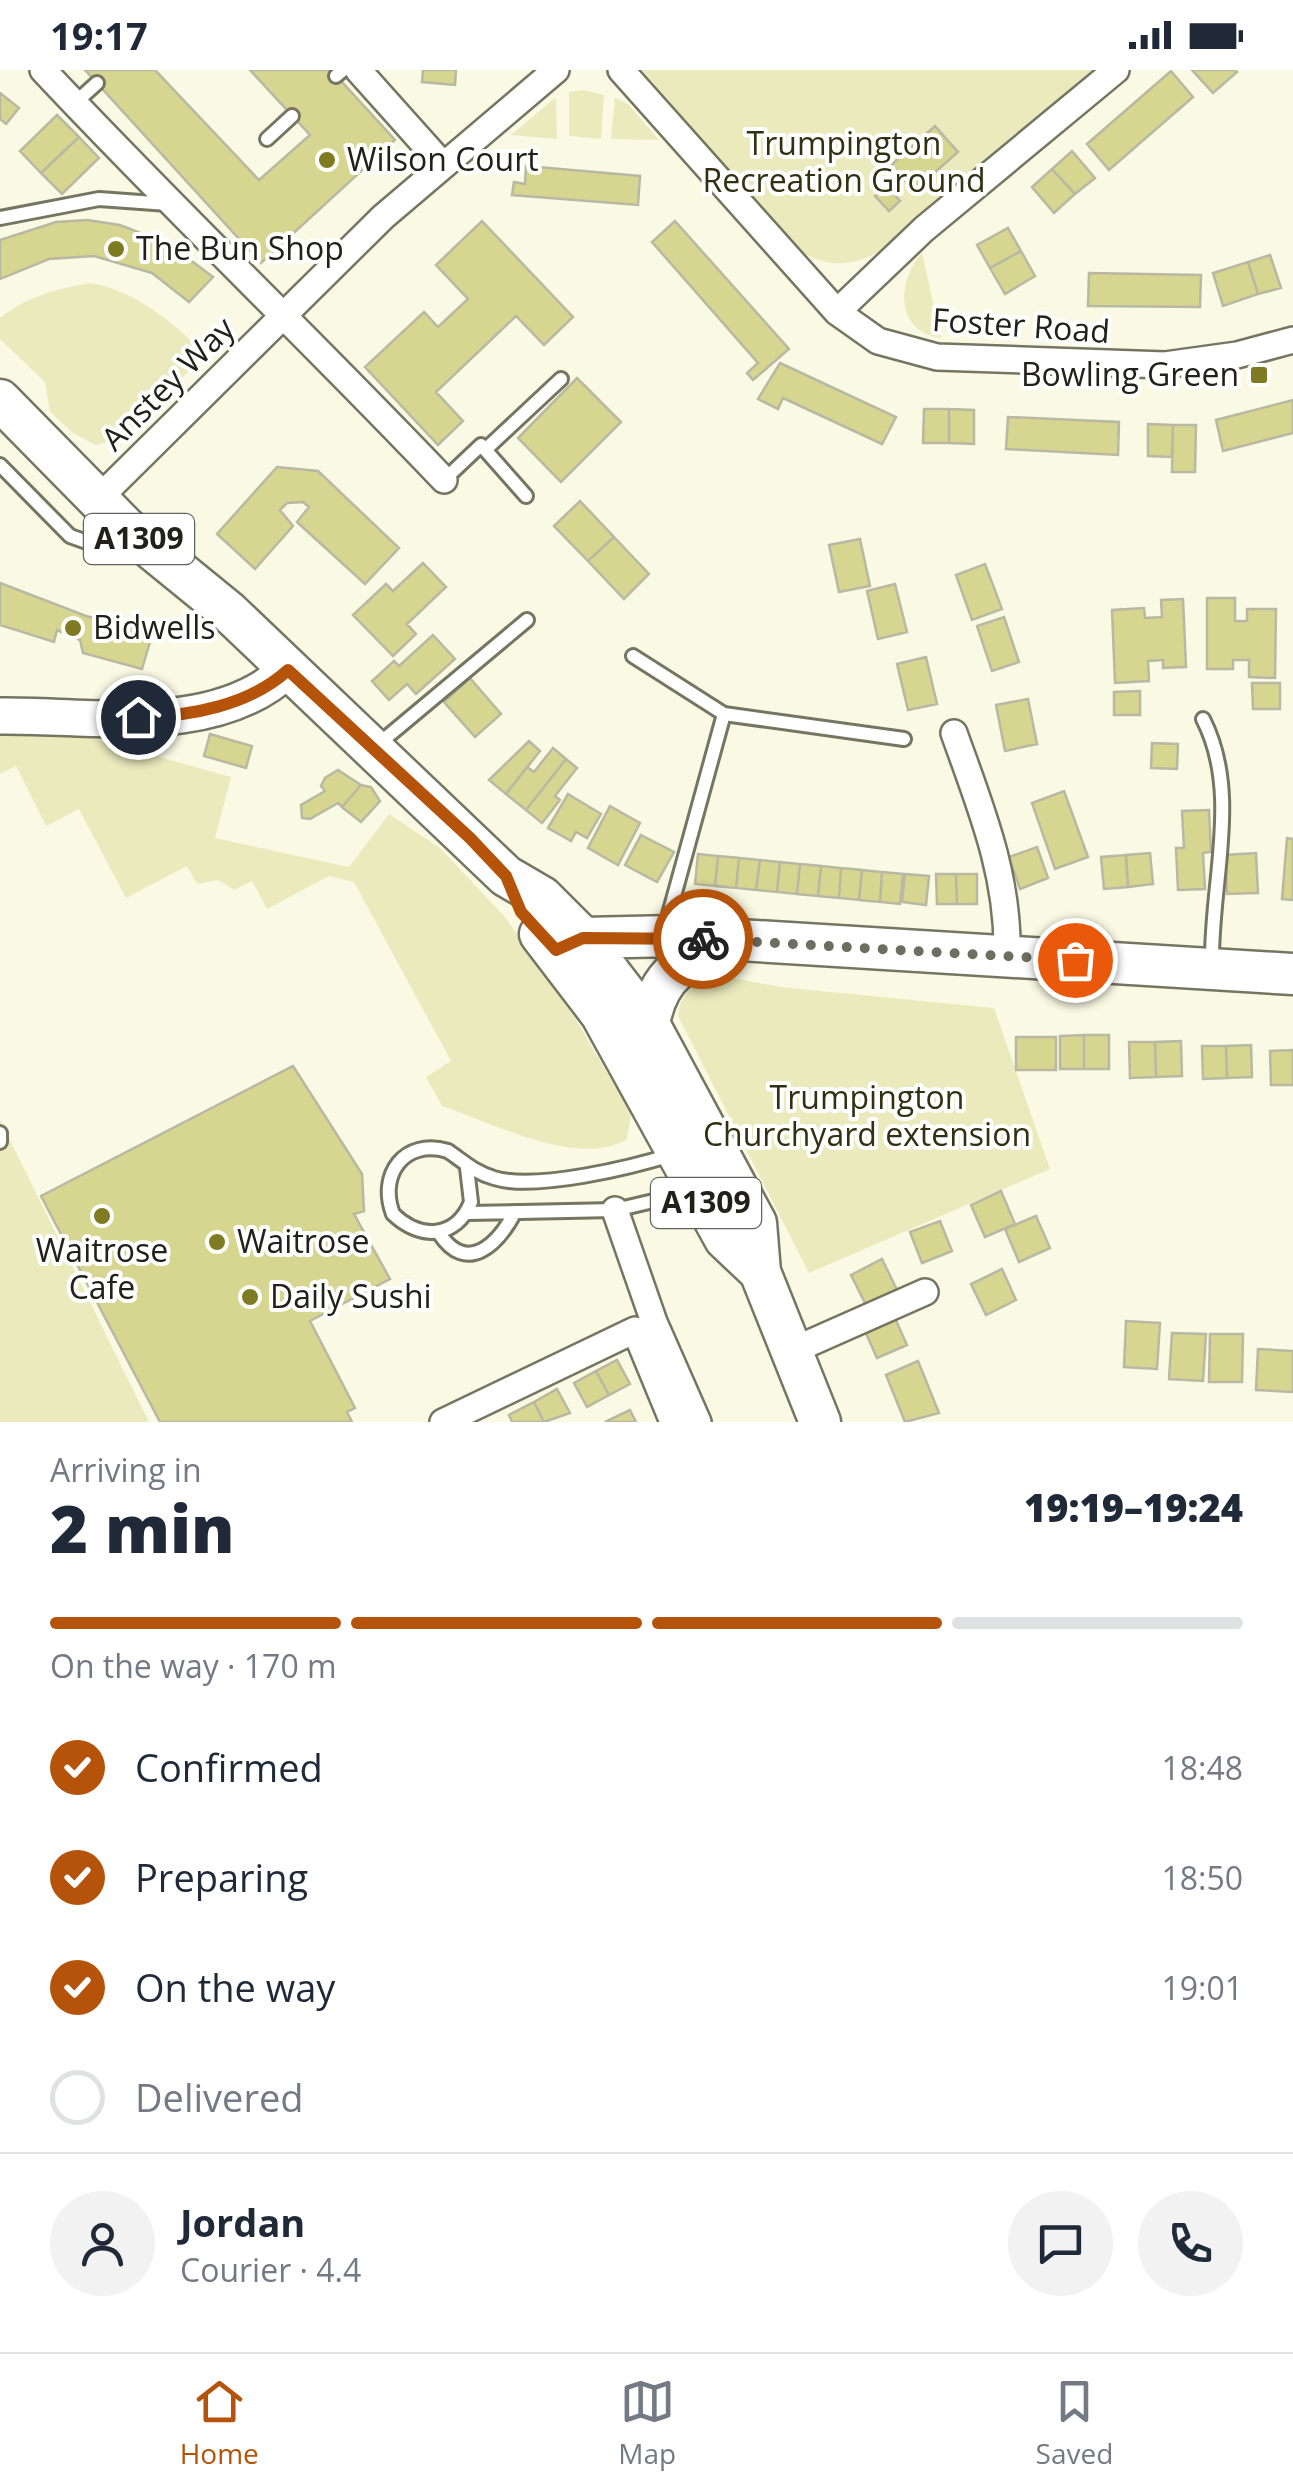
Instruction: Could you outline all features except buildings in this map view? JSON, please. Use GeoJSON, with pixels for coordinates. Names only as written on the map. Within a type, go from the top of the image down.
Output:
{"type":"FeatureCollection","features":[{"type":"Feature","properties":{"kind":"main road","name":"A1309"},"geometry":{"type":"LineString","coordinates":[[0,400],[126,528],[229,612],[506,876],[521,912],[569,944],[601,1014],[695,1148]]}},
{"type":"Feature","properties":{"kind":"main road"},"geometry":{"type":"LineString","coordinates":[[569,944],[664,936],[743,944],[1007,955],[1293,974]]}},
{"type":"Feature","properties":{"kind":"main road"},"geometry":{"type":"LineString","coordinates":[[569,944],[649,1024],[695,1148],[716,1186]]}},
{"type":"Feature","properties":{"kind":"main road"},"geometry":{"type":"LineString","coordinates":[[649,1024],[657,991],[675,968],[694,956],[743,944]]}},
{"type":"Feature","properties":{"kind":"main road","name":"A1309"},"geometry":{"type":"LineString","coordinates":[[716,1186],[756,1224],[760,1272],[820,1422]]}},
{"type":"Feature","properties":{"kind":"street","name":"Anstey Way"},"geometry":{"type":"LineString","coordinates":[[43,70],[168,204],[284,312]]}},
{"type":"Feature","properties":{"kind":"street","name":"Anstey Way"},"geometry":{"type":"LineString","coordinates":[[98,500],[284,312],[442,165],[494,127],[556,70]]}},
{"type":"Feature","properties":{"kind":"street","name":"Foster Road"},"geometry":{"type":"LineString","coordinates":[[622,70],[837,312],[878,340],[937,358],[1164,365],[1238,355],[1293,340]]}},
{"type":"Feature","properties":{"kind":"street"},"geometry":{"type":"LineString","coordinates":[[837,312],[924,229],[1116,70]]}},
{"type":"Feature","properties":{"kind":"street"},"geometry":{"type":"LineString","coordinates":[[346,72],[442,165]]}},
{"type":"Feature","properties":{"kind":"street"},"geometry":{"type":"LineString","coordinates":[[284,312],[444,480]]}},
{"type":"Feature","properties":{"kind":"street"},"geometry":{"type":"LineString","coordinates":[[0,716],[170,717],[265,691],[288,670]]}},
{"type":"Feature","properties":{"kind":"street"},"geometry":{"type":"LineString","coordinates":[[954,732],[997,856],[1004,890],[1007,955]]}},
{"type":"Feature","properties":{"kind":"street"},"geometry":{"type":"LineString","coordinates":[[615,1210],[654,1322],[698,1422]]}},
{"type":"Feature","properties":{"kind":"street"},"geometry":{"type":"LineString","coordinates":[[794,1350],[925,1292]]}},
{"type":"Feature","properties":{"kind":"street"},"geometry":{"type":"LineString","coordinates":[[443,1422],[636,1330],[673,1422]]}},
{"type":"Feature","properties":{"kind":"lane"},"geometry":{"type":"LineString","coordinates":[[74,104],[98,84]]}},
{"type":"Feature","properties":{"kind":"lane"},"geometry":{"type":"LineString","coordinates":[[266,139],[292,116]]}},
{"type":"Feature","properties":{"kind":"lane"},"geometry":{"type":"LineString","coordinates":[[0,218],[99,198],[168,204]]}},
{"type":"Feature","properties":{"kind":"lane"},"geometry":{"type":"LineString","coordinates":[[485,450],[562,379]]}},
{"type":"Feature","properties":{"kind":"lane"},"geometry":{"type":"LineString","coordinates":[[444,480],[481,446],[526,496]]}},
{"type":"Feature","properties":{"kind":"lane"},"geometry":{"type":"LineString","coordinates":[[0,465],[70,536],[98,546],[126,528]]}},
{"type":"Feature","properties":{"kind":"lane"},"geometry":{"type":"LineString","coordinates":[[375,748],[527,620]]}},
{"type":"Feature","properties":{"kind":"lane"},"geometry":{"type":"LineString","coordinates":[[633,656],[724,714],[904,739]]}},
{"type":"Feature","properties":{"kind":"lane"},"geometry":{"type":"LineString","coordinates":[[664,936],[668,907],[724,714]]}},
{"type":"Feature","properties":{"kind":"lane"},"geometry":{"type":"LineString","coordinates":[[1203,719],[1217,747],[1223,793],[1212,969]]}},
{"type":"Feature","properties":{"kind":"lane"},"geometry":{"type":"LineString","coordinates":[[0,1133],[0,1142]]}},
{"type":"Feature","properties":{"kind":"lane"},"geometry":{"type":"LineString","coordinates":[[467,1168],[473,1190],[467,1213],[455,1226],[422,1233],[394,1214],[388,1181],[397,1162],[414,1150],[448,1151],[467,1168],[499,1180],[618,1170],[695,1148]]}},
{"type":"Feature","properties":{"kind":"lane"},"geometry":{"type":"LineString","coordinates":[[467,1213],[615,1210],[716,1186]]}},
{"type":"Feature","properties":{"kind":"lane"},"geometry":{"type":"LineString","coordinates":[[439,1232],[448,1247],[466,1253],[484,1251],[502,1236],[515,1212]]}},
{"type":"Feature","properties":{"kind":"green space","name":"Trumpington Recreation Ground"},"geometry":{"type":"Polygon","coordinates":[[[642,70],[1100,70],[883,250],[859,260],[836,263],[815,258],[792,245],[642,70]]]}},
{"type":"Feature","properties":{"kind":"green space"},"geometry":{"type":"Polygon","coordinates":[[[583,90],[604,95],[601,139],[569,136],[569,92],[583,90]]]}},
{"type":"Feature","properties":{"kind":"green space"},"geometry":{"type":"Polygon","coordinates":[[[556,97],[557,139],[511,135],[556,97]]]}},
{"type":"Feature","properties":{"kind":"green space"},"geometry":{"type":"Polygon","coordinates":[[[615,98],[628,104],[659,140],[611,139],[615,98]]]}},
{"type":"Feature","properties":{"kind":"green space"},"geometry":{"type":"Polygon","coordinates":[[[922,253],[941,338],[915,326],[905,303],[908,277],[922,253]]]}},
{"type":"Feature","properties":{"kind":"green space"},"geometry":{"type":"Polygon","coordinates":[[[91,283],[139,301],[205,354],[125,437],[96,445],[73,433],[50,412],[45,382],[0,339],[0,318],[11,310],[43,295],[91,283]]]}},
{"type":"Feature","properties":{"kind":"green space"},"geometry":{"type":"Polygon","coordinates":[[[0,727],[88,737],[231,777],[215,838],[349,867],[389,814],[440,848],[505,917],[575,1018],[631,1113],[627,1139],[607,1147],[560,1146],[442,1106],[426,1077],[451,1061],[354,882],[329,876],[267,909],[252,881],[234,890],[218,880],[197,884],[187,866],[126,898],[79,809],[46,826],[16,766],[0,774],[0,727]]]}},
{"type":"Feature","properties":{"kind":"green space","name":"Trumpington Churchyard extension"},"geometry":{"type":"Polygon","coordinates":[[[727,977],[780,987],[994,1008],[1050,1169],[809,1273],[678,1016],[688,991],[727,977]]]}},
{"type":"Feature","properties":{"kind":"green space"},"geometry":{"type":"Polygon","coordinates":[[[0,1120],[149,1422],[0,1422],[0,1120]]]}},
{"type":"Feature","properties":{"kind":"way so far"},"geometry":{"type":"LineString","coordinates":[[703,939],[1075,960]]}},
{"type":"Feature","properties":{"kind":"place","name":"Wilson Court"},"geometry":{"type":"Point","coordinates":[327,160]}},
{"type":"Feature","properties":{"kind":"place","name":"The Bun Shop"},"geometry":{"type":"Point","coordinates":[116,249]}},
{"type":"Feature","properties":{"kind":"place","name":"Bowling Green"},"geometry":{"type":"Point","coordinates":[1259,375]}},
{"type":"Feature","properties":{"kind":"place","name":"Bidwells"},"geometry":{"type":"Point","coordinates":[73,628]}},
{"type":"Feature","properties":{"kind":"place","name":"Waitrose Cafe"},"geometry":{"type":"Point","coordinates":[102,1216]}},
{"type":"Feature","properties":{"kind":"place","name":"Waitrose"},"geometry":{"type":"Point","coordinates":[217,1242]}},
{"type":"Feature","properties":{"kind":"place","name":"Daily Sushi"},"geometry":{"type":"Point","coordinates":[250,1297]}},
{"type":"Feature","properties":{"kind":"route"},"geometry":{"type":"LineString","coordinates":[[138,717],[170,717],[231,702],[265,691],[288,670],[470,838],[506,876],[521,912],[556,950],[583,938],[703,939]]}}]}
